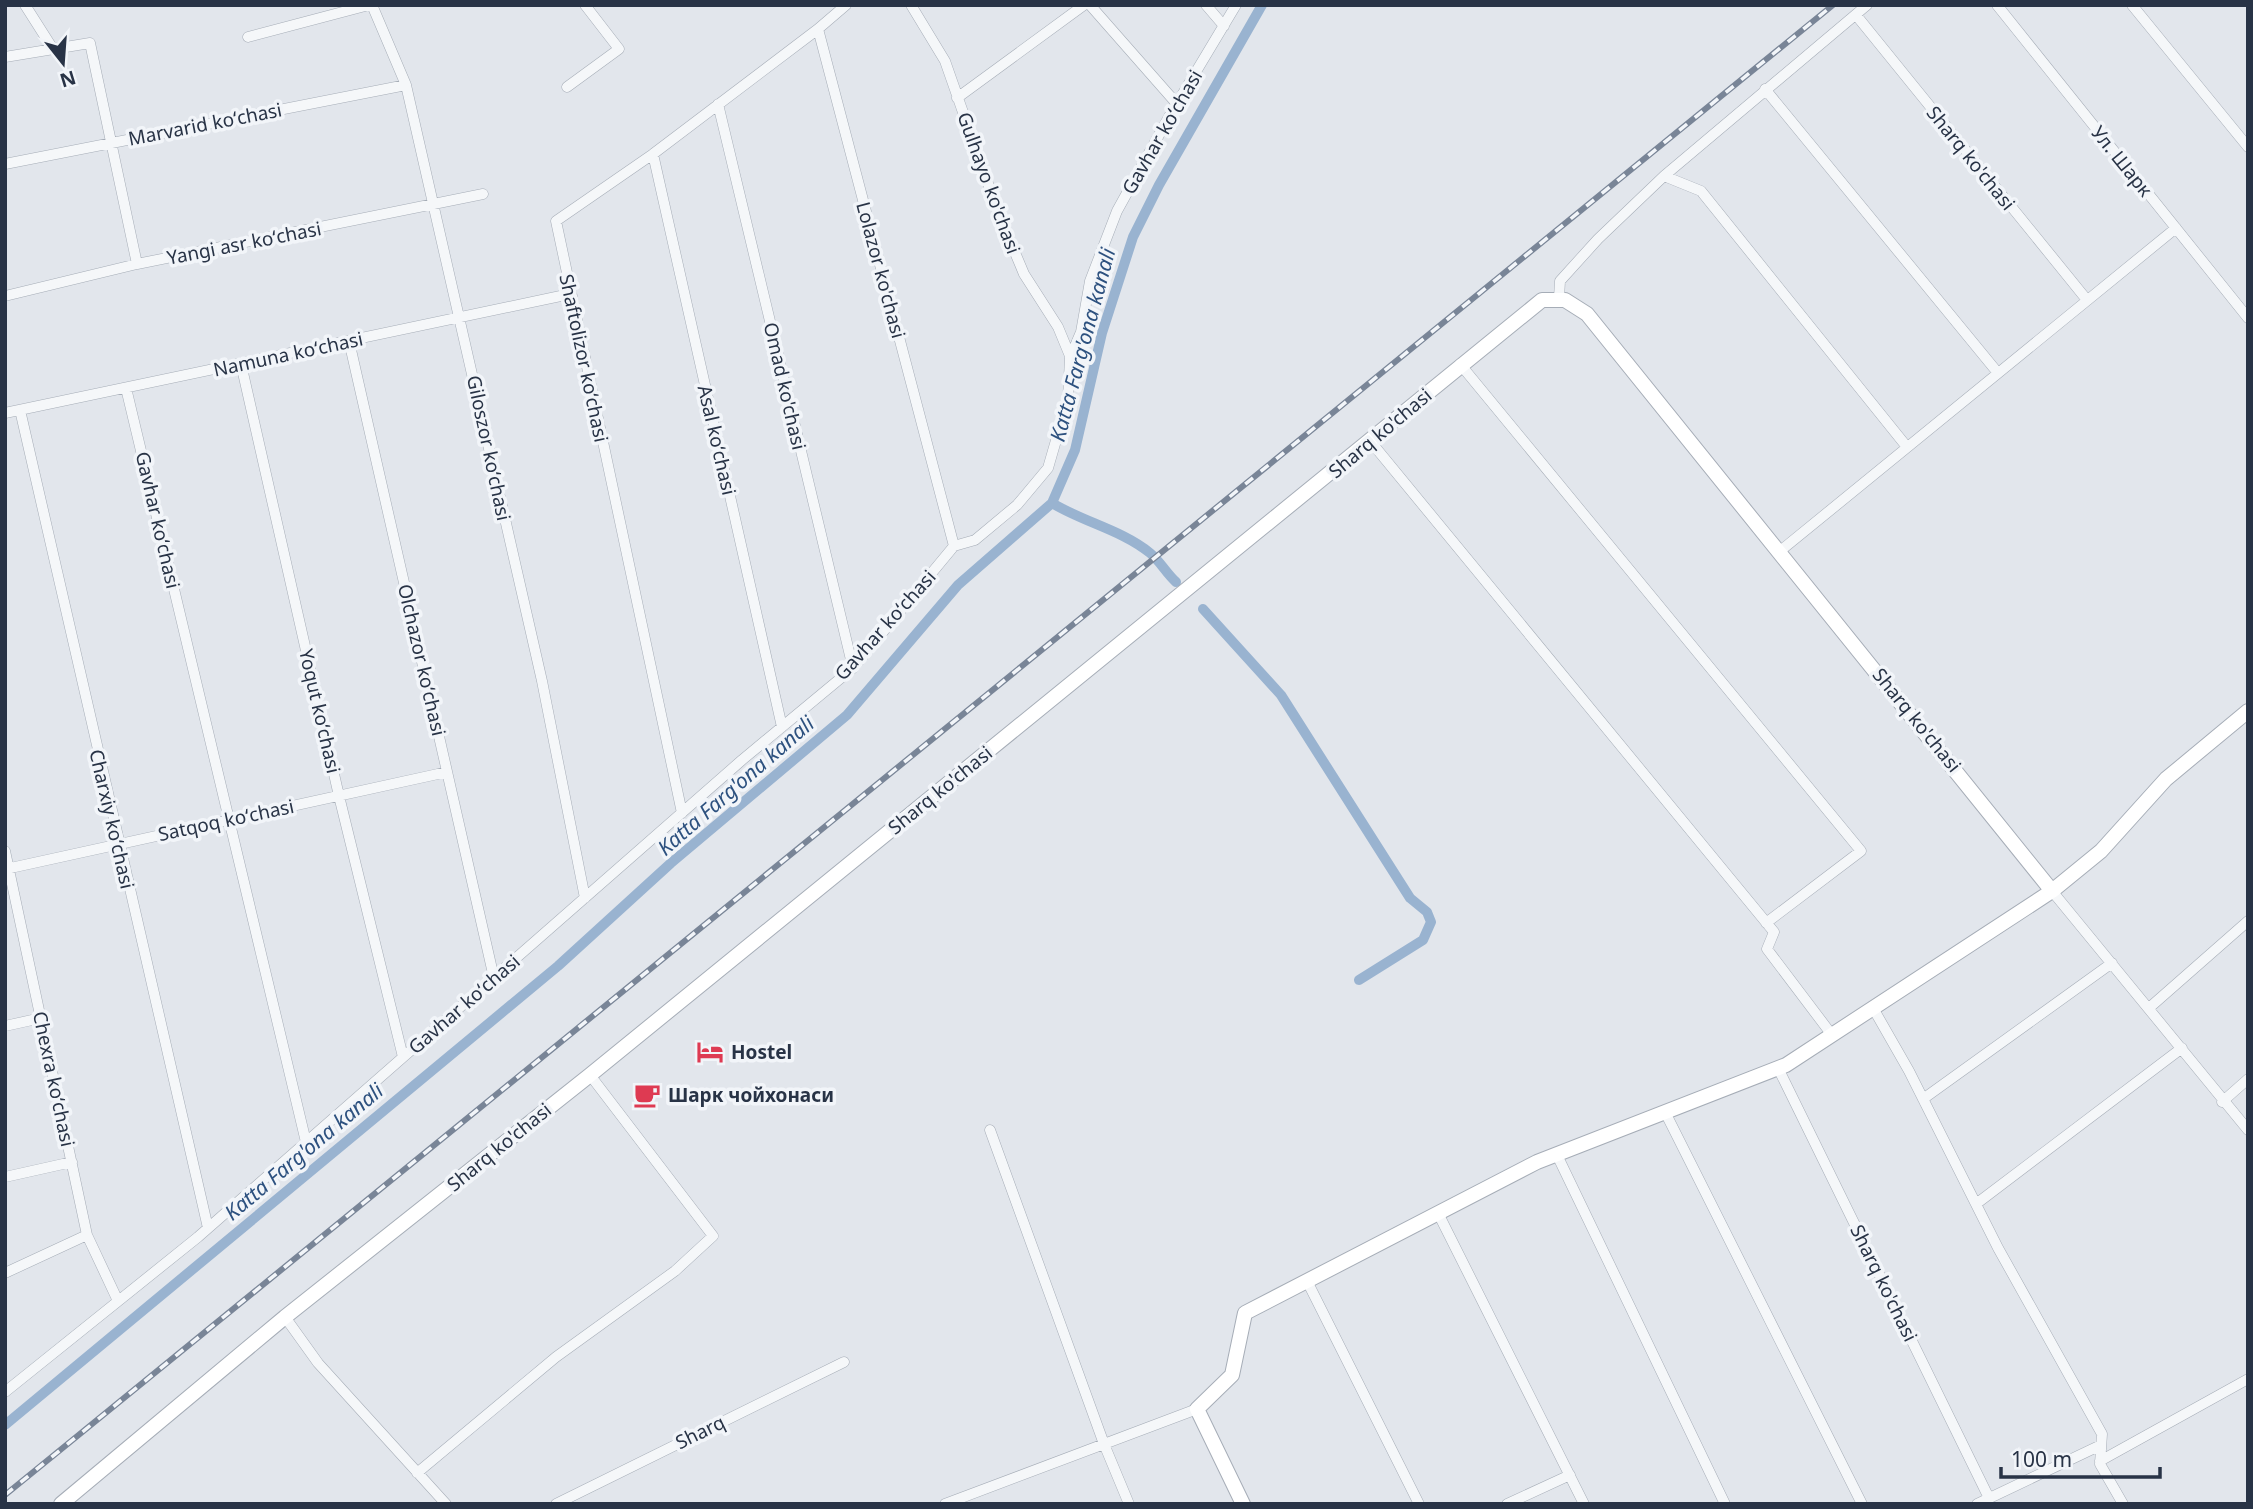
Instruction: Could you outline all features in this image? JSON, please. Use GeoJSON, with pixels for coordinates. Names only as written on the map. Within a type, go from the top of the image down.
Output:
{"type":"FeatureCollection","features":[{"type":"Feature","properties":{"kind":"main road","name":"Sharq ko'chasi"},"geometry":{"type":"LineString","coordinates":[[61,1504],[285,1317],[590,1075],[1371,442],[1460,364],[1542,300],[1559,298],[1576,305],[1587,314],[2052,891]]}},
{"type":"Feature","properties":{"kind":"main road"},"geometry":{"type":"LineString","coordinates":[[1243,1504],[1197,1409],[1232,1376],[1245,1313],[1557,1154],[1778,1068],[2052,891],[2102,851],[2166,779],[2248,710]]}},
{"type":"Feature","properties":{"kind":"street"},"geometry":{"type":"LineString","coordinates":[[25,5],[53,49]]}},
{"type":"Feature","properties":{"kind":"street"},"geometry":{"type":"LineString","coordinates":[[248,37],[370,5]]}},
{"type":"Feature","properties":{"kind":"street","name":"Giloszor koʻchasi"},"geometry":{"type":"LineString","coordinates":[[370,5],[406,85],[542,681],[585,898]]}},
{"type":"Feature","properties":{"kind":"street"},"geometry":{"type":"LineString","coordinates":[[567,87],[619,50],[585,5]]}},
{"type":"Feature","properties":{"kind":"street"},"geometry":{"type":"LineString","coordinates":[[818,29],[846,5]]}},
{"type":"Feature","properties":{"kind":"street","name":"Gulhayo ko'chasi"},"geometry":{"type":"LineString","coordinates":[[911,5],[945,61],[1024,274],[1058,327],[1071,352],[1070,358]]}},
{"type":"Feature","properties":{"kind":"street"},"geometry":{"type":"LineString","coordinates":[[957,98],[1084,5]]}},
{"type":"Feature","properties":{"kind":"street"},"geometry":{"type":"LineString","coordinates":[[1090,5],[1177,104]]}},
{"type":"Feature","properties":{"kind":"street"},"geometry":{"type":"LineString","coordinates":[[1206,5],[1224,26]]}},
{"type":"Feature","properties":{"kind":"street","name":"Gavhar koʻchasi"},"geometry":{"type":"LineString","coordinates":[[5,1392],[208,1228],[682,813],[853,668],[954,546],[975,540],[1017,505],[1048,468],[1068,400],[1070,358],[1081,332],[1090,281],[1117,211],[1236,5]]}},
{"type":"Feature","properties":{"kind":"street"},"geometry":{"type":"LineString","coordinates":[[1559,298],[1560,281],[1598,239],[1664,176],[1867,5]]}},
{"type":"Feature","properties":{"kind":"street","name":"Ул. Шарк"},"geometry":{"type":"LineString","coordinates":[[1997,5],[2248,318]]}},
{"type":"Feature","properties":{"kind":"street"},"geometry":{"type":"LineString","coordinates":[[2132,5],[2248,147]]}},
{"type":"Feature","properties":{"kind":"street","name":"Sharq ko'chasi"},"geometry":{"type":"LineString","coordinates":[[1856,15],[2087,300]]}},
{"type":"Feature","properties":{"kind":"street","name":"Shaftolizor koʻchasi"},"geometry":{"type":"LineString","coordinates":[[682,813],[556,221],[653,153],[818,29]]}},
{"type":"Feature","properties":{"kind":"street","name":"Lolazor ko'chasi"},"geometry":{"type":"LineString","coordinates":[[818,29],[954,546]]}},
{"type":"Feature","properties":{"kind":"street"},"geometry":{"type":"LineString","coordinates":[[5,57],[90,43],[108,142],[137,264]]}},
{"type":"Feature","properties":{"kind":"street","name":"Marvarid koʻchasi"},"geometry":{"type":"LineString","coordinates":[[5,164],[406,85]]}},
{"type":"Feature","properties":{"kind":"street"},"geometry":{"type":"LineString","coordinates":[[1765,89],[1998,373]]}},
{"type":"Feature","properties":{"kind":"street","name":"Omad ko'chasi"},"geometry":{"type":"LineString","coordinates":[[718,104],[853,668]]}},
{"type":"Feature","properties":{"kind":"street","name":"Asal koʻchasi"},"geometry":{"type":"LineString","coordinates":[[653,153],[782,727]]}},
{"type":"Feature","properties":{"kind":"street"},"geometry":{"type":"LineString","coordinates":[[1664,176],[1701,191],[1907,447]]}},
{"type":"Feature","properties":{"kind":"street","name":"Yangi asr koʻchasi"},"geometry":{"type":"LineString","coordinates":[[5,296],[137,264],[483,194]]}},
{"type":"Feature","properties":{"kind":"street"},"geometry":{"type":"LineString","coordinates":[[1779,552],[2176,228]]}},
{"type":"Feature","properties":{"kind":"street","name":"Namuna koʻchasi"},"geometry":{"type":"LineString","coordinates":[[5,413],[460,315],[570,294]]}},
{"type":"Feature","properties":{"kind":"street","name":"Olchazor koʻchasi"},"geometry":{"type":"LineString","coordinates":[[349,341],[494,978]]}},
{"type":"Feature","properties":{"kind":"street","name":"Yoqut koʻchasi"},"geometry":{"type":"LineString","coordinates":[[241,364],[339,796],[403,1057]]}},
{"type":"Feature","properties":{"kind":"street"},"geometry":{"type":"LineString","coordinates":[[1460,364],[1861,851],[1766,923]]}},
{"type":"Feature","properties":{"kind":"street","name":"Gavhar koʻchasi"},"geometry":{"type":"LineString","coordinates":[[127,388],[306,1142]]}},
{"type":"Feature","properties":{"kind":"street","name":"Charxiy koʻchasi"},"geometry":{"type":"LineString","coordinates":[[20,410],[208,1228]]}},
{"type":"Feature","properties":{"kind":"street"},"geometry":{"type":"LineString","coordinates":[[1371,442],[1774,932],[1767,949],[1832,1035]]}},
{"type":"Feature","properties":{"kind":"street","name":"Satqoq koʻchasi"},"geometry":{"type":"LineString","coordinates":[[7,869],[447,772]]}},
{"type":"Feature","properties":{"kind":"street","name":"Chexra koʻchasi"},"geometry":{"type":"LineString","coordinates":[[5,851],[87,1235],[118,1301]]}},
{"type":"Feature","properties":{"kind":"street","name":"Sharq ko'chasi"},"geometry":{"type":"LineString","coordinates":[[2052,891],[2182,1048],[2222,1102],[2248,1130]]}},
{"type":"Feature","properties":{"kind":"street"},"geometry":{"type":"LineString","coordinates":[[2149,1008],[2248,921]]}},
{"type":"Feature","properties":{"kind":"street"},"geometry":{"type":"LineString","coordinates":[[1923,1099],[2112,963]]}},
{"type":"Feature","properties":{"kind":"street"},"geometry":{"type":"LineString","coordinates":[[1873,1007],[1976,1204],[2102,1434],[2100,1461],[2123,1504]]}},
{"type":"Feature","properties":{"kind":"street"},"geometry":{"type":"LineString","coordinates":[[5,1026],[41,1018]]}},
{"type":"Feature","properties":{"kind":"street"},"geometry":{"type":"LineString","coordinates":[[1976,1204],[2182,1048]]}},
{"type":"Feature","properties":{"kind":"street","name":"Sharq ko'chasi"},"geometry":{"type":"LineString","coordinates":[[1778,1068],[1989,1498]]}},
{"type":"Feature","properties":{"kind":"street"},"geometry":{"type":"LineString","coordinates":[[417,1473],[556,1357],[675,1271],[713,1236],[590,1075]]}},
{"type":"Feature","properties":{"kind":"street"},"geometry":{"type":"LineString","coordinates":[[2222,1102],[2248,1079]]}},
{"type":"Feature","properties":{"kind":"street"},"geometry":{"type":"LineString","coordinates":[[1665,1112],[1862,1504]]}},
{"type":"Feature","properties":{"kind":"street"},"geometry":{"type":"LineString","coordinates":[[990,1130],[1104,1444],[1129,1504]]}},
{"type":"Feature","properties":{"kind":"street"},"geometry":{"type":"LineString","coordinates":[[1557,1154],[1725,1504]]}},
{"type":"Feature","properties":{"kind":"street"},"geometry":{"type":"LineString","coordinates":[[5,1177],[72,1162]]}},
{"type":"Feature","properties":{"kind":"street"},"geometry":{"type":"LineString","coordinates":[[1438,1213],[1584,1504]]}},
{"type":"Feature","properties":{"kind":"street"},"geometry":{"type":"LineString","coordinates":[[5,1273],[87,1235]]}},
{"type":"Feature","properties":{"kind":"street"},"geometry":{"type":"LineString","coordinates":[[1307,1281],[1419,1504]]}},
{"type":"Feature","properties":{"kind":"street"},"geometry":{"type":"LineString","coordinates":[[285,1317],[318,1363],[446,1504]]}},
{"type":"Feature","properties":{"kind":"street","name":"Sharq"},"geometry":{"type":"LineString","coordinates":[[556,1504],[844,1362]]}},
{"type":"Feature","properties":{"kind":"street"},"geometry":{"type":"LineString","coordinates":[[2100,1461],[2248,1379]]}},
{"type":"Feature","properties":{"kind":"street"},"geometry":{"type":"LineString","coordinates":[[945,1504],[1197,1409]]}},
{"type":"Feature","properties":{"kind":"street"},"geometry":{"type":"LineString","coordinates":[[1977,1504],[2101,1445]]}},
{"type":"Feature","properties":{"kind":"street"},"geometry":{"type":"LineString","coordinates":[[1507,1504],[1570,1475]]}},
{"type":"Feature","properties":{"kind":"waterway","name":"Katta Farg'ona kanali"},"geometry":{"type":"LineString","coordinates":[[5,1425],[558,966],[671,863],[847,715],[958,585],[1052,503],[1075,450],[1102,333],[1133,237],[1159,185],[1262,5]]}},
{"type":"Feature","properties":{"kind":"waterway"},"geometry":{"type":"LineString","coordinates":[[1052,503],[1139,545],[1154,556],[1176,582]]}},
{"type":"Feature","properties":{"kind":"waterway"},"geometry":{"type":"LineString","coordinates":[[1203,609],[1281,695],[1410,898],[1427,912],[1431,922],[1423,940],[1359,980]]}},
{"type":"Feature","properties":{"kind":"railway"},"geometry":{"type":"LineString","coordinates":[[5,1495],[1833,5]]}},
{"type":"Feature","properties":{"kind":"place","name":"Hostel"},"geometry":{"type":"Point","coordinates":[710,1052]}},
{"type":"Feature","properties":{"kind":"place","name":"Шарк чойхонаси"},"geometry":{"type":"Point","coordinates":[647,1095]}}]}
